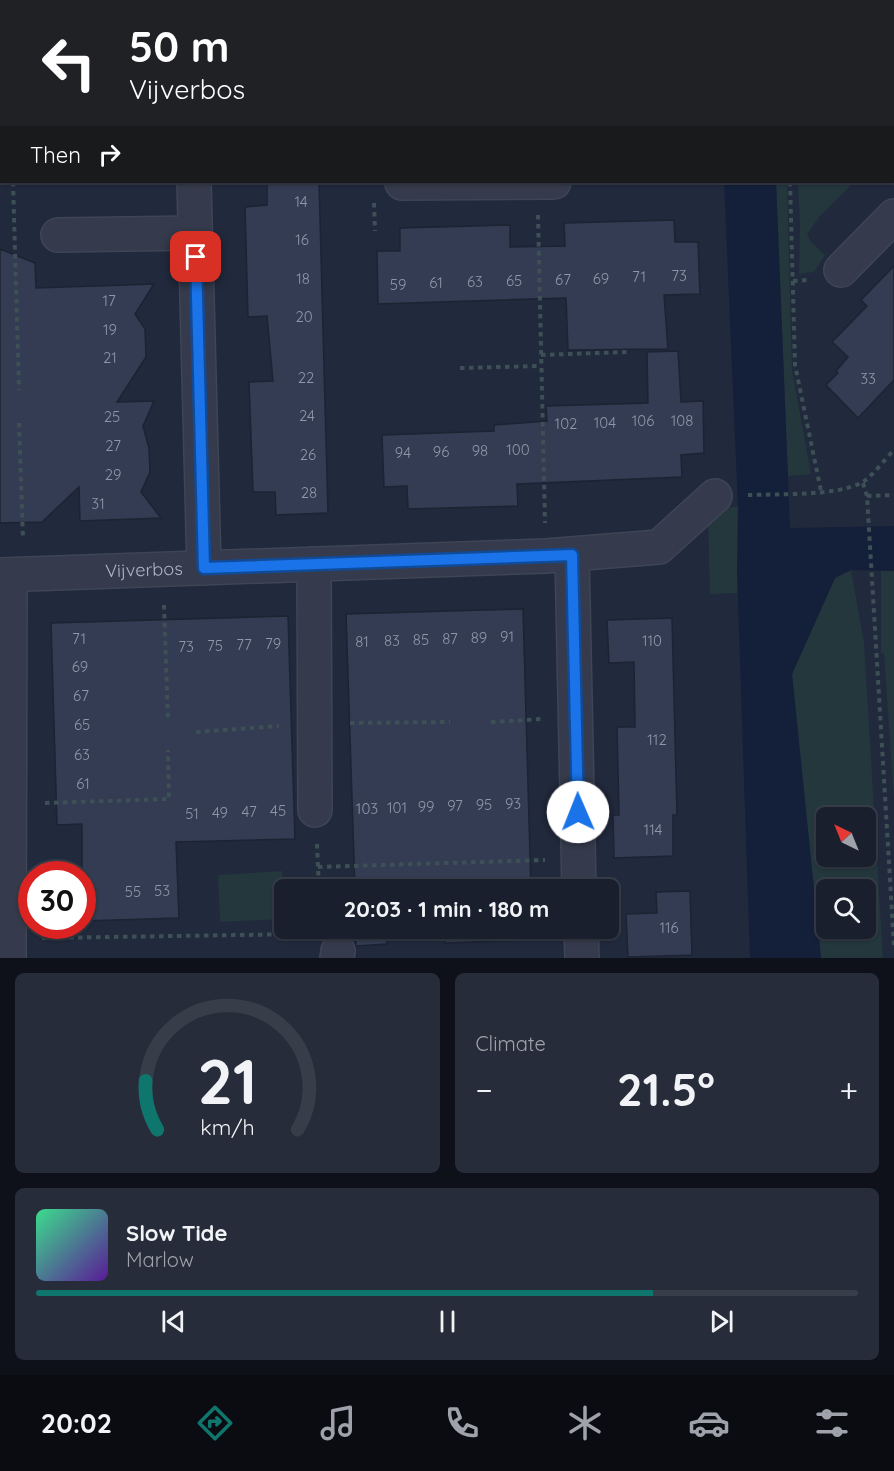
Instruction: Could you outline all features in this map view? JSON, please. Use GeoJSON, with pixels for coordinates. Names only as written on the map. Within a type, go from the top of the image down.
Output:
{"type":"FeatureCollection","features":[{"type":"Feature","properties":{"kind":"street"},"geometry":{"type":"LineString","coordinates":[[194,183],[204,568]]}},
{"type":"Feature","properties":{"kind":"street"},"geometry":{"type":"LineString","coordinates":[[841,270],[894,216]]}},
{"type":"Feature","properties":{"kind":"street"},"geometry":{"type":"LineString","coordinates":[[58,235],[195,233]]}},
{"type":"Feature","properties":{"kind":"street","name":"Vijverbos"},"geometry":{"type":"LineString","coordinates":[[11,575],[559,556],[659,548],[715,496]]}},
{"type":"Feature","properties":{"kind":"street"},"geometry":{"type":"LineString","coordinates":[[559,556],[576,717],[579,874]]}},
{"type":"Feature","properties":{"kind":"street"},"geometry":{"type":"LineString","coordinates":[[314,564],[315,810]]}},
{"type":"Feature","properties":{"kind":"street"},"geometry":{"type":"LineString","coordinates":[[9,949],[11,575]]}},
{"type":"Feature","properties":{"kind":"street"},"geometry":{"type":"LineString","coordinates":[[581,939],[582,958]]}},
{"type":"Feature","properties":{"kind":"path"},"geometry":{"type":"LineString","coordinates":[[13,183],[19,390]]}},
{"type":"Feature","properties":{"kind":"path"},"geometry":{"type":"LineString","coordinates":[[537,183],[541,355],[559,556]]}},
{"type":"Feature","properties":{"kind":"path"},"geometry":{"type":"LineString","coordinates":[[790,183],[795,365],[821,491]]}},
{"type":"Feature","properties":{"kind":"path"},"geometry":{"type":"LineString","coordinates":[[541,355],[627,352]]}},
{"type":"Feature","properties":{"kind":"path"},"geometry":{"type":"LineString","coordinates":[[460,368],[542,366]]}},
{"type":"Feature","properties":{"kind":"path"},"geometry":{"type":"LineString","coordinates":[[11,575],[19,423]]}},
{"type":"Feature","properties":{"kind":"path"},"geometry":{"type":"LineString","coordinates":[[715,496],[802,494],[843,489],[862,483],[894,450]]}},
{"type":"Feature","properties":{"kind":"path"},"geometry":{"type":"LineString","coordinates":[[862,483],[867,496],[894,946]]}},
{"type":"Feature","properties":{"kind":"path"},"geometry":{"type":"LineString","coordinates":[[867,496],[894,495]]}},
{"type":"Feature","properties":{"kind":"path"},"geometry":{"type":"LineString","coordinates":[[163,570],[168,721]]}},
{"type":"Feature","properties":{"kind":"path"},"geometry":{"type":"LineString","coordinates":[[491,722],[576,717]]}},
{"type":"Feature","properties":{"kind":"path"},"geometry":{"type":"LineString","coordinates":[[8,804],[169,799],[168,750]]}},
{"type":"Feature","properties":{"kind":"path"},"geometry":{"type":"LineString","coordinates":[[315,810],[318,879]]}},
{"type":"Feature","properties":{"kind":"path"},"geometry":{"type":"LineString","coordinates":[[318,867],[579,874]]}},
{"type":"Feature","properties":{"kind":"path"},"geometry":{"type":"LineString","coordinates":[[9,949],[274,936]]}},
{"type":"Feature","properties":{"kind":"shaded area"},"geometry":{"type":"Polygon","coordinates":[[[776,183],[787,183],[792,370],[811,474],[788,476],[776,183]]]}},
{"type":"Feature","properties":{"kind":"shaded area"},"geometry":{"type":"Polygon","coordinates":[[[798,183],[852,184],[820,216],[807,234],[812,243],[825,255],[814,272],[799,274],[798,183]]]}},
{"type":"Feature","properties":{"kind":"shaded area"},"geometry":{"type":"Polygon","coordinates":[[[718,507],[738,507],[738,593],[710,594],[708,514],[718,507]]]}},
{"type":"Feature","properties":{"kind":"shaded area"},"geometry":{"type":"Polygon","coordinates":[[[851,570],[864,643],[874,807],[816,807],[816,867],[876,867],[876,842],[883,958],[821,958],[819,939],[876,939],[876,879],[816,879],[816,909],[792,674],[835,578],[851,570]]]}},
{"type":"Feature","properties":{"kind":"shaded area"},"geometry":{"type":"Polygon","coordinates":[[[881,571],[894,571],[894,800],[884,653],[881,653],[881,571]]]}},
{"type":"Feature","properties":{"kind":"shaded area"},"geometry":{"type":"Polygon","coordinates":[[[282,871],[282,879],[274,879],[274,920],[220,922],[218,875],[282,871]]]}},
{"type":"Feature","properties":{"kind":"water"},"geometry":{"type":"Polygon","coordinates":[[[724,183],[776,183],[790,528],[894,526],[894,571],[851,570],[835,578],[792,674],[816,909],[816,939],[819,939],[821,958],[750,958],[737,573],[738,507],[724,183]]]}},
{"type":"Feature","properties":{"kind":"building"},"geometry":{"type":"Polygon","coordinates":[[[267,183],[319,183],[328,513],[276,515],[275,492],[253,492],[249,382],[273,381],[267,316],[248,317],[245,207],[267,205],[267,183]]]}},
{"type":"Feature","properties":{"kind":"building"},"geometry":{"type":"Polygon","coordinates":[[[674,220],[675,242],[698,242],[700,294],[664,295],[668,349],[568,350],[566,298],[378,304],[377,251],[400,251],[400,228],[510,225],[510,247],[565,246],[564,223],[674,220]]]}},
{"type":"Feature","properties":{"kind":"building"},"geometry":{"type":"Polygon","coordinates":[[[0,249],[35,263],[36,288],[154,284],[135,314],[145,329],[146,357],[117,402],[154,401],[143,426],[149,448],[150,472],[141,492],[161,518],[80,521],[79,487],[42,522],[0,523],[0,249]]]}},
{"type":"Feature","properties":{"kind":"building"},"geometry":{"type":"Polygon","coordinates":[[[894,266],[894,380],[858,418],[826,385],[838,373],[836,371],[848,357],[832,342],[867,306],[861,300],[894,266]]]}},
{"type":"Feature","properties":{"kind":"building"},"geometry":{"type":"Polygon","coordinates":[[[678,351],[681,402],[703,401],[704,453],[681,455],[682,477],[517,484],[518,506],[408,509],[407,486],[384,487],[382,435],[494,431],[494,425],[547,421],[546,406],[648,403],[647,352],[678,351]]]}},
{"type":"Feature","properties":{"kind":"building"},"geometry":{"type":"Polygon","coordinates":[[[523,609],[531,879],[355,879],[346,614],[523,609]]]}},
{"type":"Feature","properties":{"kind":"building"},"geometry":{"type":"Polygon","coordinates":[[[288,616],[295,839],[176,842],[179,918],[96,921],[96,861],[82,861],[82,824],[57,825],[51,623],[288,616]]]}},
{"type":"Feature","properties":{"kind":"building"},"geometry":{"type":"Polygon","coordinates":[[[672,618],[677,815],[673,815],[673,856],[614,858],[613,815],[619,815],[617,727],[635,727],[634,662],[609,663],[607,620],[672,618]]]}},
{"type":"Feature","properties":{"kind":"building"},"geometry":{"type":"Polygon","coordinates":[[[690,891],[692,955],[628,957],[626,914],[657,913],[656,892],[690,891]]]}},
{"type":"Feature","properties":{"kind":"building"},"geometry":{"type":"Polygon","coordinates":[[[356,939],[387,939],[387,944],[356,946],[356,939]]]}},
{"type":"Feature","properties":{"kind":"building"},"geometry":{"type":"Polygon","coordinates":[[[445,939],[532,939],[532,940],[445,943],[445,939]]]}},
{"type":"Feature","properties":{"kind":"route"},"geometry":{"type":"LineString","coordinates":[[196,257],[204,568],[572,555],[578,812]]}}]}
